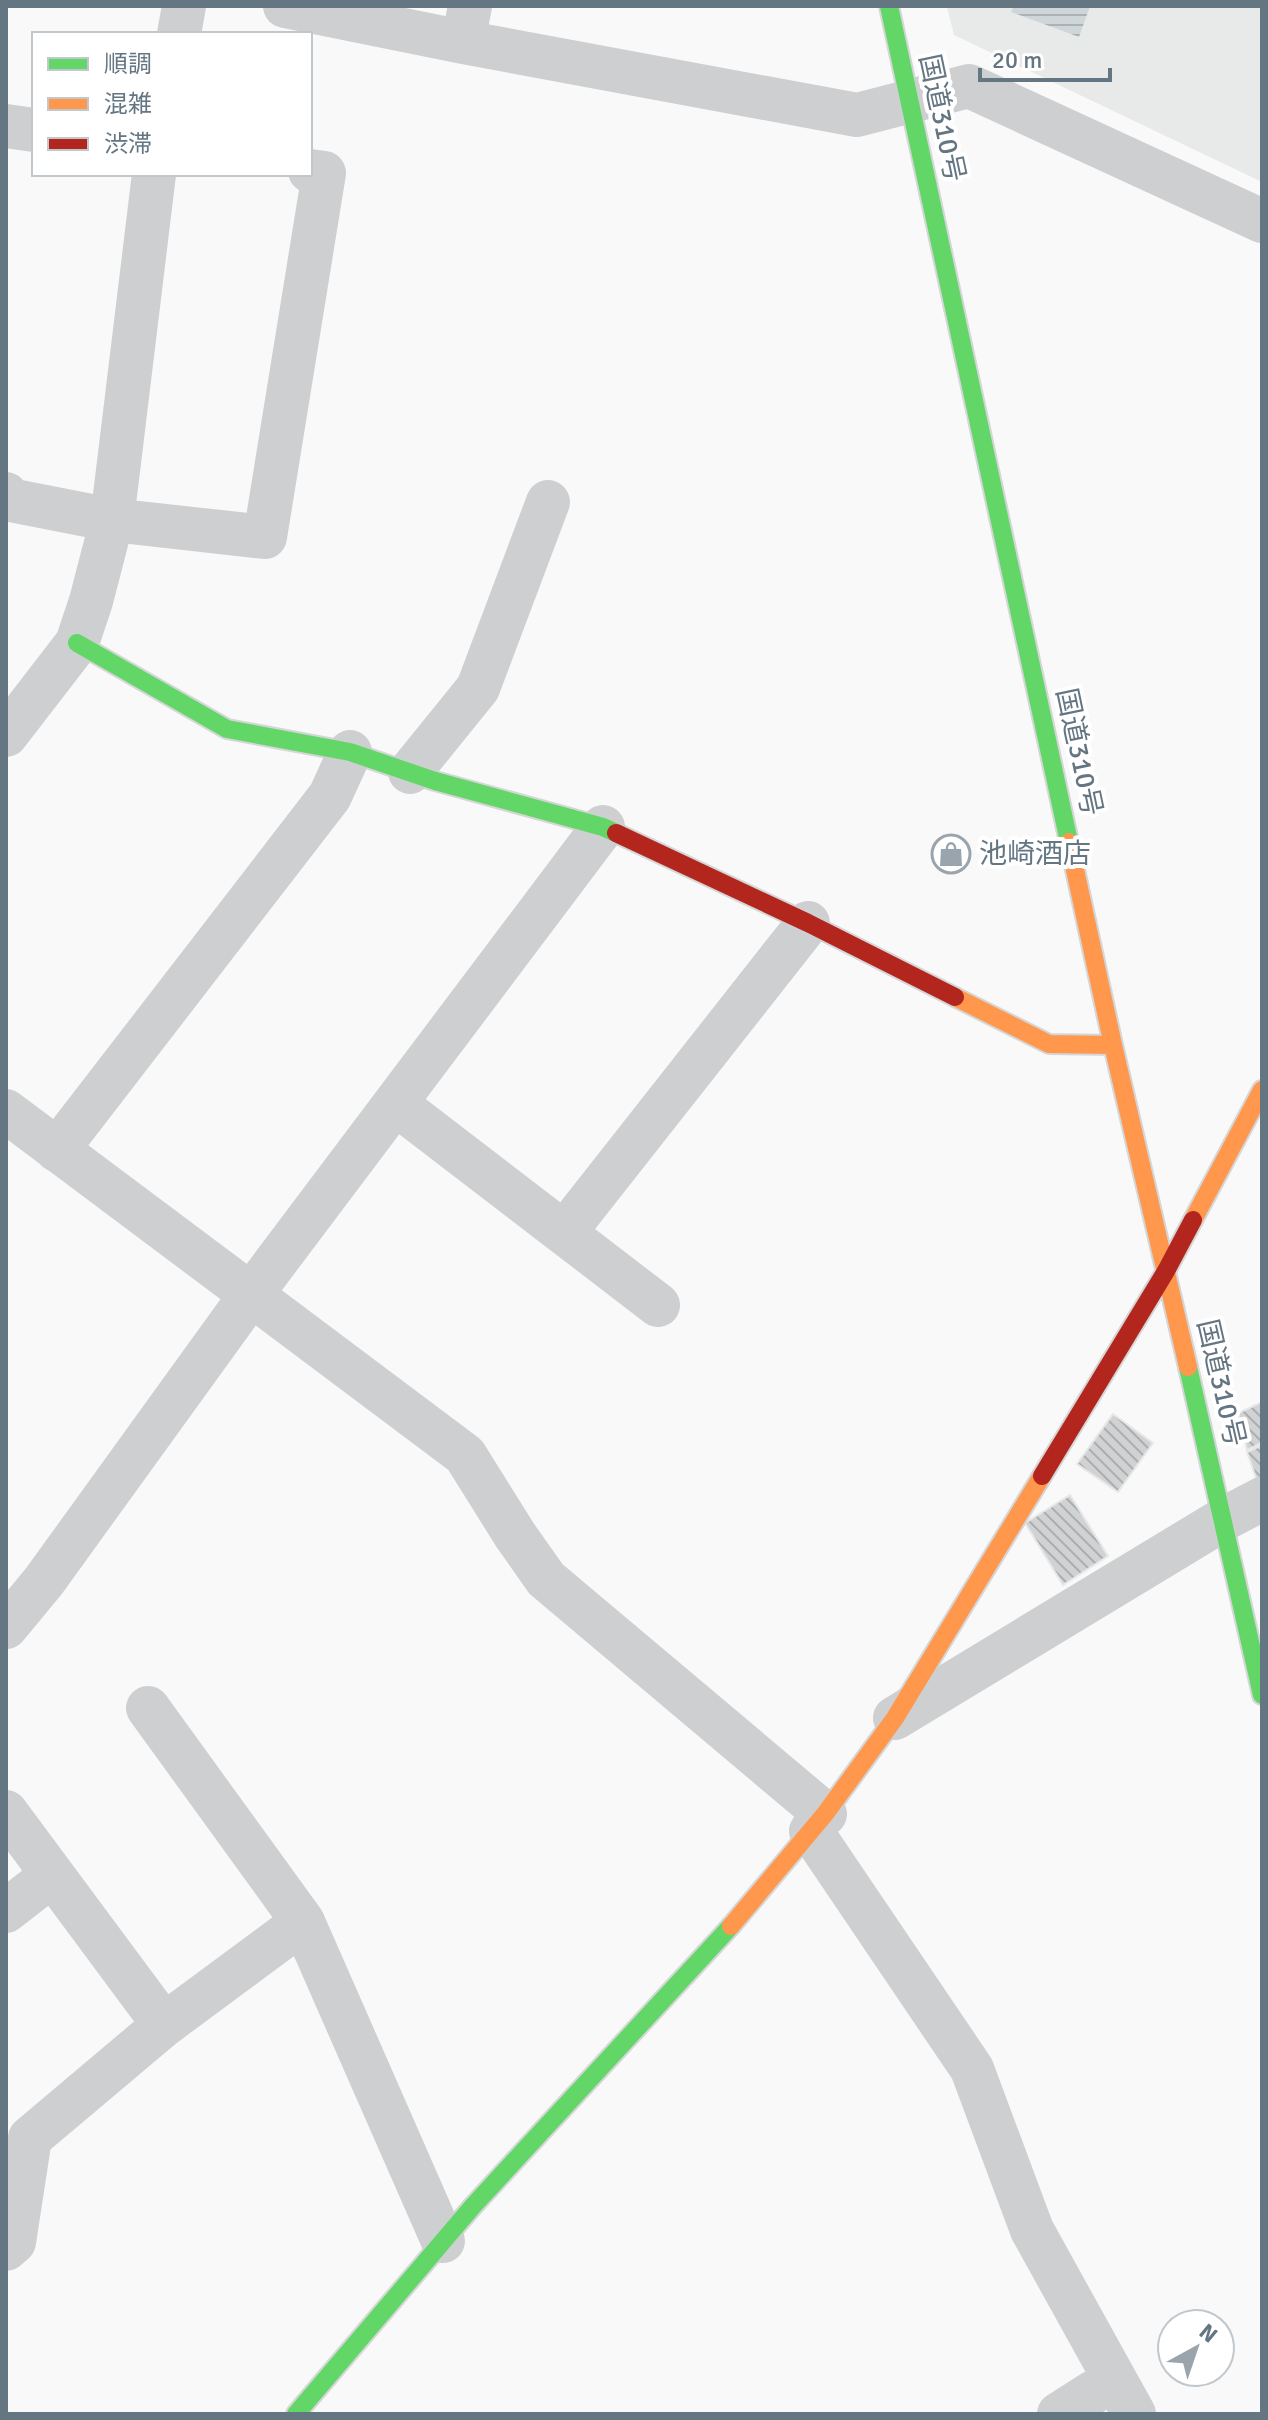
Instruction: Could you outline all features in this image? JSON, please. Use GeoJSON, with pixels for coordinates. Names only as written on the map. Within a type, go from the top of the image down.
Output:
{"type":"FeatureCollection","features":[{"type":"Feature","properties":{"kind":"main road","name":"国道310号"},"geometry":{"type":"LineString","coordinates":[[889,6],[1113,1045],[1262,1695]]}},
{"type":"Feature","properties":{"kind":"main road"},"geometry":{"type":"LineString","coordinates":[[77,643],[227,729],[350,752],[603,827],[808,923],[1049,1044],[1113,1045]]}},
{"type":"Feature","properties":{"kind":"main road"},"geometry":{"type":"LineString","coordinates":[[296,2414],[443,2241],[744,1912],[818,1823],[895,1718],[1166,1271],[1262,1090]]}},
{"type":"Feature","properties":{"kind":"street"},"geometry":{"type":"LineString","coordinates":[[179,32],[184,6]]}},
{"type":"Feature","properties":{"kind":"street"},"geometry":{"type":"LineString","coordinates":[[285,6],[467,24],[857,115],[969,86],[1262,221]]}},
{"type":"Feature","properties":{"kind":"street"},"geometry":{"type":"LineString","coordinates":[[6,126],[32,130]]}},
{"type":"Feature","properties":{"kind":"street"},"geometry":{"type":"LineString","coordinates":[[6,494],[10,500],[112,520],[265,537],[324,173],[312,171]]}},
{"type":"Feature","properties":{"kind":"street"},"geometry":{"type":"LineString","coordinates":[[6,735],[77,643],[112,520],[154,176]]}},
{"type":"Feature","properties":{"kind":"street"},"geometry":{"type":"LineString","coordinates":[[410,772],[478,688],[548,502]]}},
{"type":"Feature","properties":{"kind":"street"},"geometry":{"type":"LineString","coordinates":[[57,1150],[330,796],[350,752]]}},
{"type":"Feature","properties":{"kind":"street"},"geometry":{"type":"LineString","coordinates":[[6,1627],[44,1581],[250,1296],[603,827]]}},
{"type":"Feature","properties":{"kind":"street"},"geometry":{"type":"LineString","coordinates":[[564,1233],[808,923]]}},
{"type":"Feature","properties":{"kind":"street"},"geometry":{"type":"LineString","coordinates":[[396,1104],[658,1305]]}},
{"type":"Feature","properties":{"kind":"street"},"geometry":{"type":"LineString","coordinates":[[6,1111],[465,1455],[546,1579],[818,1823],[972,2069],[1032,2230],[1124,2396],[1059,2414]]}},
{"type":"Feature","properties":{"kind":"street"},"geometry":{"type":"LineString","coordinates":[[895,1718],[1262,1499]]}},
{"type":"Feature","properties":{"kind":"street"},"geometry":{"type":"LineString","coordinates":[[148,1708],[303,1922],[443,2241]]}},
{"type":"Feature","properties":{"kind":"street"},"geometry":{"type":"LineString","coordinates":[[6,1812],[164,2025]]}},
{"type":"Feature","properties":{"kind":"street"},"geometry":{"type":"LineString","coordinates":[[6,1911],[51,1876]]}},
{"type":"Feature","properties":{"kind":"street"},"geometry":{"type":"LineString","coordinates":[[6,2249],[14,2242],[30,2138],[164,2025],[303,1922]]}},
{"type":"Feature","properties":{"kind":"shaded area"},"geometry":{"type":"Polygon","coordinates":[[[1014,6],[1090,6],[1079,37],[1011,12],[1014,6]]]}},
{"type":"Feature","properties":{"kind":"shaded area"},"geometry":{"type":"Polygon","coordinates":[[[1262,6],[1262,182],[954,35],[947,7],[1262,6]]]}},
{"type":"Feature","properties":{"kind":"building"},"geometry":{"type":"Polygon","coordinates":[[[1262,1402],[1262,1443],[1247,1450],[1238,1413],[1262,1402]]]}},
{"type":"Feature","properties":{"kind":"building"},"geometry":{"type":"Polygon","coordinates":[[[1113,1414],[1153,1443],[1118,1492],[1077,1464],[1113,1414]]]}},
{"type":"Feature","properties":{"kind":"building"},"geometry":{"type":"Polygon","coordinates":[[[1262,1445],[1262,1478],[1257,1481],[1247,1452],[1262,1445]]]}},
{"type":"Feature","properties":{"kind":"building"},"geometry":{"type":"Polygon","coordinates":[[[1070,1495],[1108,1556],[1063,1585],[1025,1523],[1070,1495]]]}},
{"type":"Feature","properties":{"kind":"traffic: fast"},"geometry":{"type":"LineString","coordinates":[[889,6],[1069,842]]}},
{"type":"Feature","properties":{"kind":"traffic: fast"},"geometry":{"type":"LineString","coordinates":[[77,643],[227,729],[350,752],[435,781],[616,833]]}},
{"type":"Feature","properties":{"kind":"traffic: fast"},"geometry":{"type":"LineString","coordinates":[[1188,1367],[1262,1695]]}},
{"type":"Feature","properties":{"kind":"traffic: fast"},"geometry":{"type":"LineString","coordinates":[[296,2414],[473,2206],[731,1926]]}},
{"type":"Feature","properties":{"kind":"traffic: slow"},"geometry":{"type":"LineString","coordinates":[[1069,842],[1188,1367]]}},
{"type":"Feature","properties":{"kind":"traffic: slow"},"geometry":{"type":"LineString","coordinates":[[955,997],[1049,1044],[1113,1045]]}},
{"type":"Feature","properties":{"kind":"traffic: slow"},"geometry":{"type":"LineString","coordinates":[[1193,1220],[1262,1090]]}},
{"type":"Feature","properties":{"kind":"traffic: slow"},"geometry":{"type":"LineString","coordinates":[[731,1926],[825,1814],[895,1718],[1042,1476]]}},
{"type":"Feature","properties":{"kind":"traffic: jam"},"geometry":{"type":"LineString","coordinates":[[616,833],[808,923],[955,997]]}},
{"type":"Feature","properties":{"kind":"traffic: jam"},"geometry":{"type":"LineString","coordinates":[[1042,1476],[1166,1271],[1193,1220]]}},
{"type":"Feature","properties":{"kind":"place","name":"池崎酒店"},"geometry":{"type":"Point","coordinates":[951,854]}}]}
